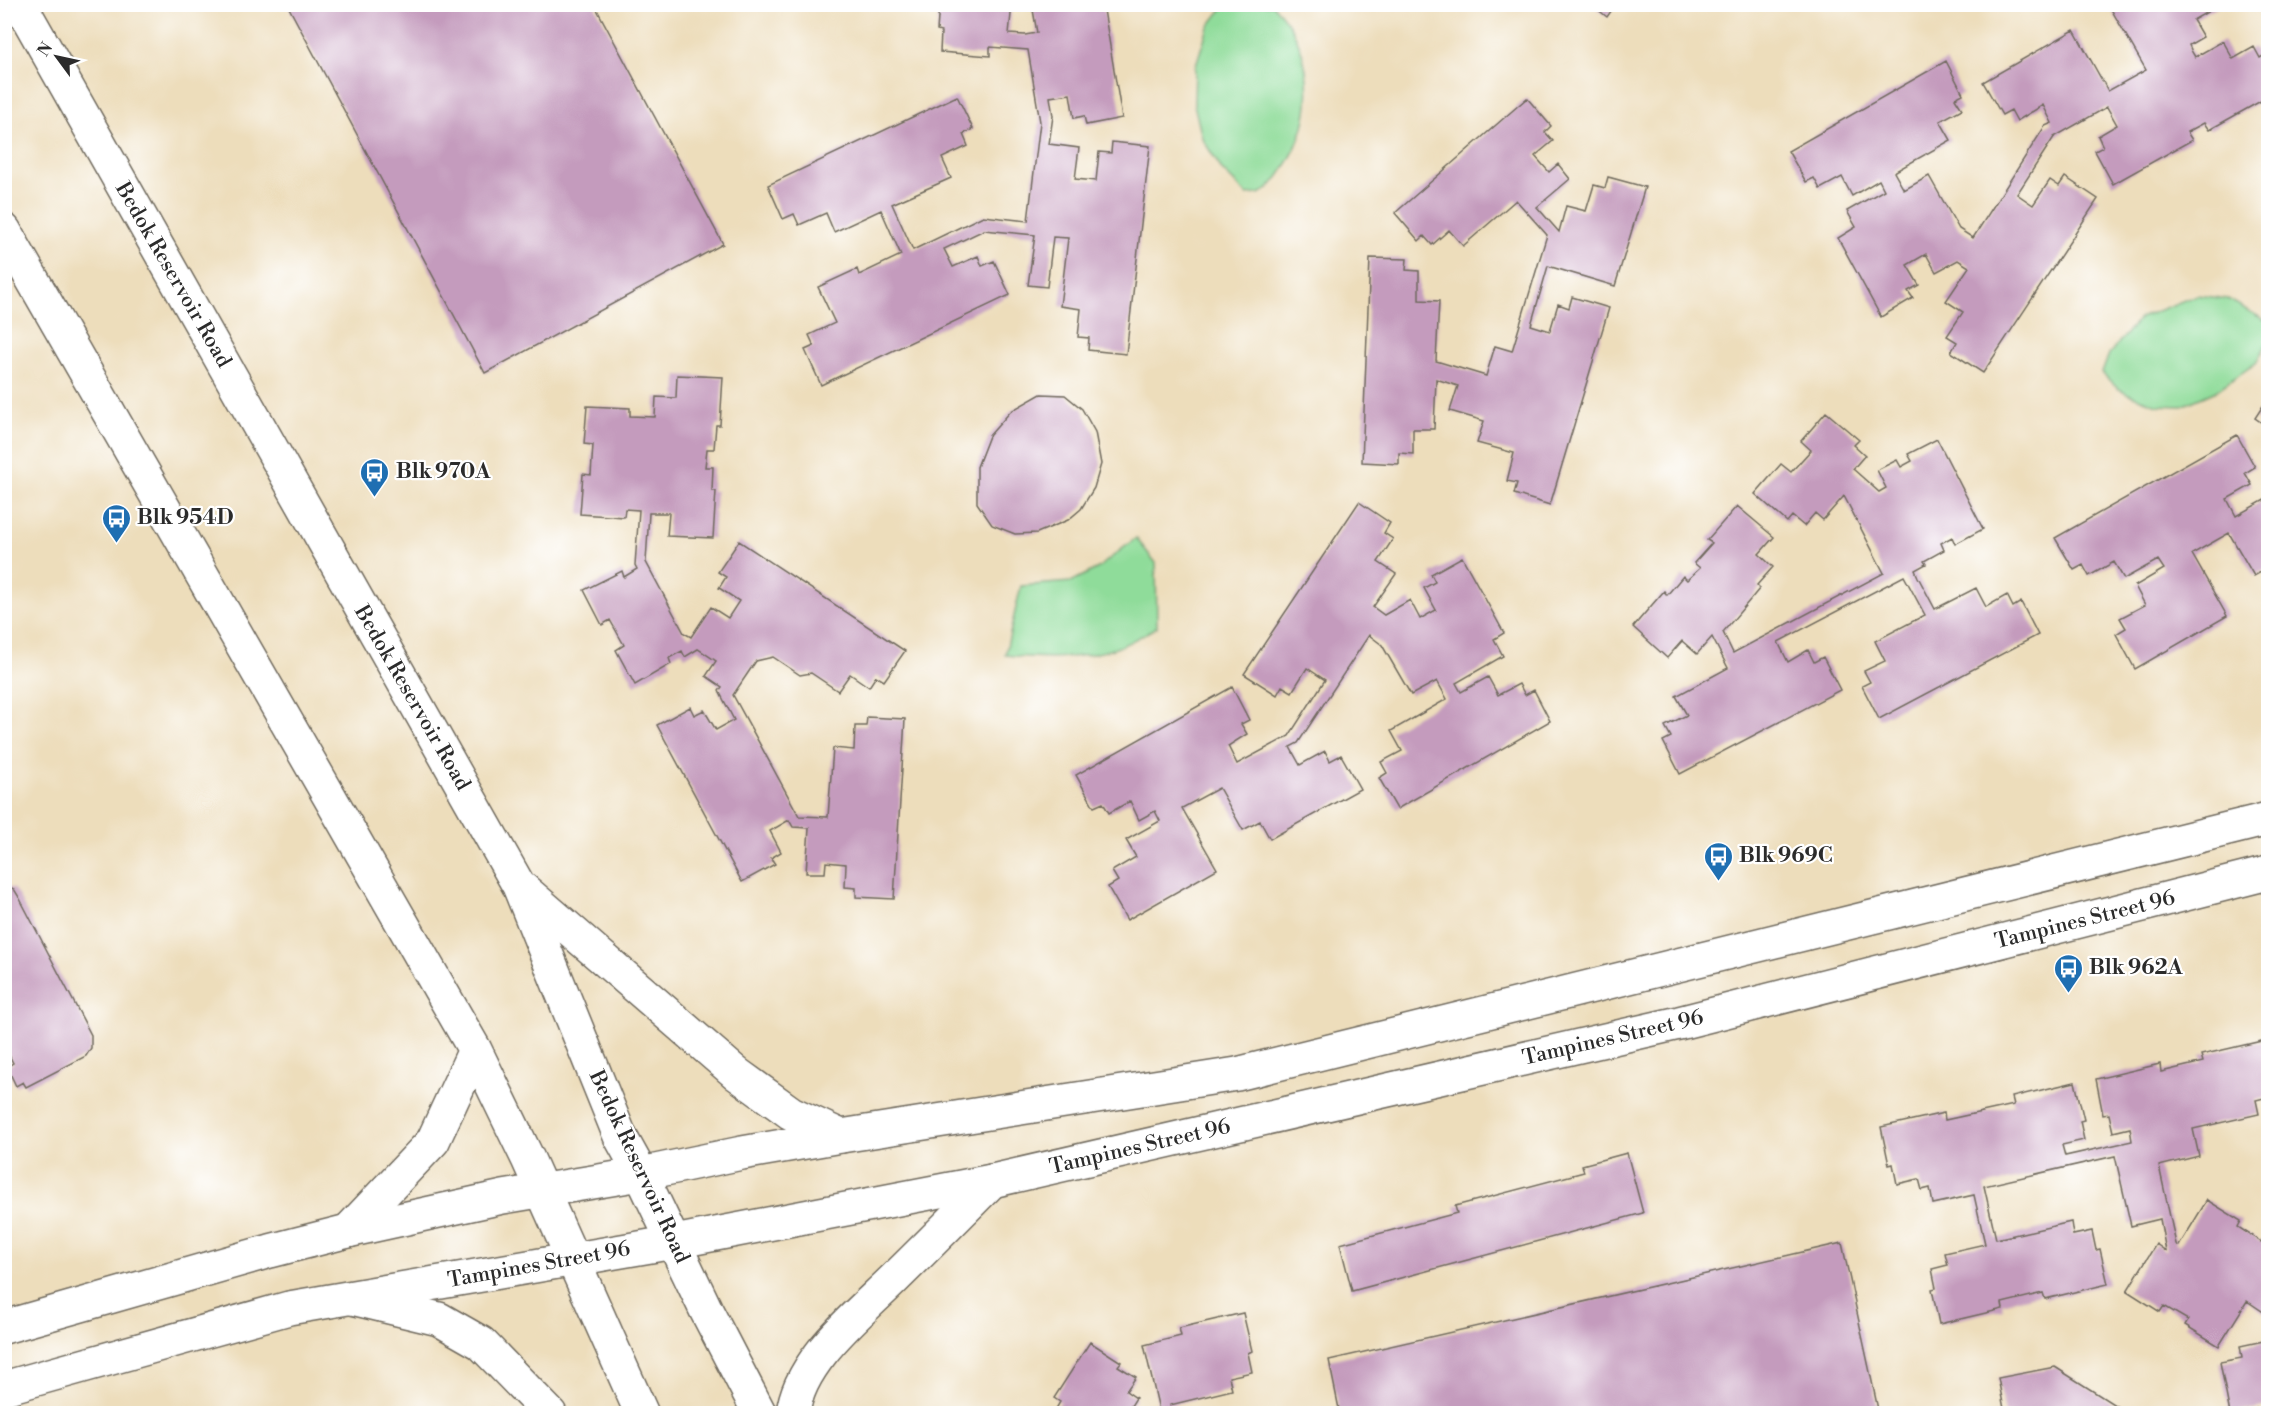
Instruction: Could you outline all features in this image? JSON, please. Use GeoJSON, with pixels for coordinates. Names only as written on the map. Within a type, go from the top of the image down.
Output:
{"type":"FeatureCollection","features":[{"type":"Feature","properties":{"kind":"street","name":"Bedok Reservoir Road"},"geometry":{"type":"LineString","coordinates":[[20,4],[519,886],[620,1136],[760,1413]]}},
{"type":"Feature","properties":{"kind":"street"},"geometry":{"type":"LineString","coordinates":[[4,230],[475,1050],[542,1190],[642,1413]]}},
{"type":"Feature","properties":{"kind":"street"},"geometry":{"type":"LineString","coordinates":[[4,1327],[348,1231],[542,1190],[641,1174],[841,1136],[1237,1074],[2268,819]]}},
{"type":"Feature","properties":{"kind":"street","name":"Tampines Street 96"},"geometry":{"type":"LineString","coordinates":[[4,1388],[289,1308],[675,1242],[992,1181],[1679,1023],[2268,873]]}},
{"type":"Feature","properties":{"kind":"street"},"geometry":{"type":"LineString","coordinates":[[519,886],[737,1074],[791,1113],[841,1136]]}},
{"type":"Feature","properties":{"kind":"street"},"geometry":{"type":"LineString","coordinates":[[348,1231],[433,1141],[475,1050]]}},
{"type":"Feature","properties":{"kind":"street"},"geometry":{"type":"LineString","coordinates":[[793,1413],[794,1399],[818,1356],[849,1321],[992,1181]]}},
{"type":"Feature","properties":{"kind":"street"},"geometry":{"type":"LineString","coordinates":[[352,1298],[439,1319],[481,1343],[550,1413]]}},
{"type":"Feature","properties":{"kind":"green space"},"geometry":{"type":"Polygon","coordinates":[[[1225,5],[1273,5],[1287,22],[1304,60],[1307,102],[1304,123],[1288,162],[1269,188],[1258,194],[1247,195],[1222,170],[1202,138],[1194,104],[1195,68],[1208,27],[1225,5]]]}},
{"type":"Feature","properties":{"kind":"green space"},"geometry":{"type":"Polygon","coordinates":[[[2197,295],[2228,299],[2268,322],[2268,342],[2256,363],[2214,392],[2182,406],[2157,405],[2136,397],[2117,388],[2102,373],[2109,354],[2140,318],[2197,295]]]}},
{"type":"Feature","properties":{"kind":"green space"},"geometry":{"type":"Polygon","coordinates":[[[1136,538],[1156,563],[1157,627],[1121,646],[1089,655],[1047,658],[1005,655],[1021,586],[1071,582],[1098,568],[1136,538]]]}},
{"type":"Feature","properties":{"kind":"building"},"geometry":{"type":"Polygon","coordinates":[[[287,4],[594,4],[723,244],[485,373],[287,4]]]}},
{"type":"Feature","properties":{"kind":"building"},"geometry":{"type":"Polygon","coordinates":[[[939,4],[1012,4],[1009,34],[1025,35],[1037,33],[1032,4],[1103,4],[1122,118],[1086,125],[1084,116],[1074,118],[1070,94],[1050,97],[1053,116],[1049,144],[1079,148],[1075,179],[1096,181],[1099,152],[1111,153],[1112,142],[1150,146],[1126,354],[1088,350],[1089,338],[1078,337],[1081,309],[1060,306],[1068,238],[1053,237],[1047,287],[1028,285],[1035,235],[984,230],[944,249],[953,267],[978,256],[982,266],[994,261],[1010,295],[821,385],[805,350],[814,346],[809,335],[835,323],[818,287],[857,269],[859,275],[901,255],[881,210],[834,232],[826,213],[799,225],[794,214],[783,219],[768,185],[957,96],[973,129],[963,134],[968,146],[942,158],[951,178],[892,204],[913,250],[983,216],[1028,221],[1040,122],[1028,50],[990,47],[990,56],[940,52],[941,32],[937,31],[939,4]]]}},
{"type":"Feature","properties":{"kind":"building"},"geometry":{"type":"Polygon","coordinates":[[[1591,4],[1616,4],[1607,17],[1591,4]]]}},
{"type":"Feature","properties":{"kind":"building"},"geometry":{"type":"Polygon","coordinates":[[[2119,4],[2217,4],[2218,6],[2193,20],[2203,37],[2189,45],[2192,52],[2195,57],[2223,41],[2233,59],[2254,47],[2260,58],[2268,53],[2268,97],[2209,130],[2204,123],[2187,132],[2192,140],[2113,184],[2095,151],[2103,147],[2098,136],[2117,125],[2107,107],[2054,137],[2017,194],[2033,205],[2050,180],[2059,186],[2065,177],[2098,199],[1983,373],[1951,352],[1957,342],[1947,336],[1963,312],[1946,301],[1969,267],[1958,260],[1936,272],[1926,254],[1907,265],[1919,285],[1908,291],[1913,298],[1881,317],[1838,238],[1856,227],[1847,211],[1884,190],[1879,180],[1852,196],[1842,177],[1820,189],[1814,178],[1806,182],[1788,151],[1946,61],[1963,94],[1955,98],[1962,109],[1940,121],[1951,140],[1894,172],[1904,190],[1929,176],[1959,229],[1973,238],[2045,126],[2052,123],[2043,105],[2017,121],[2011,110],[2002,115],[1983,82],[2074,30],[2108,91],[2146,70],[2111,9],[2119,4]]]}},
{"type":"Feature","properties":{"kind":"building"},"geometry":{"type":"Polygon","coordinates":[[[1527,98],[1551,126],[1545,132],[1553,141],[1535,156],[1549,172],[1558,164],[1570,179],[1537,207],[1559,232],[1566,206],[1586,211],[1594,185],[1605,188],[1608,177],[1645,187],[1615,286],[1548,266],[1531,325],[1550,331],[1558,304],[1569,308],[1572,297],[1609,308],[1550,505],[1514,494],[1517,483],[1507,481],[1514,453],[1477,443],[1484,421],[1450,411],[1458,386],[1436,379],[1434,429],[1413,429],[1413,454],[1399,453],[1399,464],[1362,462],[1370,258],[1407,259],[1406,270],[1419,271],[1419,300],[1439,301],[1436,361],[1486,376],[1495,346],[1512,351],[1547,235],[1516,200],[1463,246],[1449,230],[1432,245],[1424,236],[1419,241],[1395,213],[1527,98]]]}},
{"type":"Feature","properties":{"kind":"building"},"geometry":{"type":"Polygon","coordinates":[[[677,375],[723,377],[720,425],[716,425],[714,449],[707,449],[705,467],[713,467],[712,491],[716,491],[713,538],[667,536],[669,513],[649,513],[646,562],[684,633],[691,637],[711,607],[728,618],[739,601],[719,588],[726,577],[718,572],[739,541],[905,651],[884,681],[876,676],[869,687],[850,674],[838,691],[811,673],[800,675],[773,657],[756,661],[733,695],[799,816],[828,817],[833,748],[854,750],[855,726],[866,726],[867,717],[905,719],[894,899],[856,897],[856,888],[845,887],[846,864],[826,862],[825,873],[806,873],[809,828],[793,827],[789,820],[770,831],[781,852],[771,858],[775,864],[742,882],[657,725],[690,707],[694,715],[704,710],[716,730],[734,720],[719,691],[722,687],[706,676],[716,661],[698,649],[685,657],[682,651],[669,658],[671,664],[635,685],[616,650],[624,645],[610,620],[602,625],[584,590],[622,571],[624,577],[637,569],[635,565],[639,510],[625,509],[624,517],[580,514],[583,474],[591,475],[593,445],[584,444],[587,406],[630,408],[630,416],[655,417],[656,397],[676,398],[677,375]]]}},
{"type":"Feature","properties":{"kind":"building"},"geometry":{"type":"Polygon","coordinates":[[[1041,394],[1065,395],[1082,409],[1095,432],[1101,464],[1094,488],[1081,509],[1068,520],[1037,533],[1015,534],[992,525],[977,503],[977,467],[989,436],[1011,411],[1041,394]]]}},
{"type":"Feature","properties":{"kind":"building"},"geometry":{"type":"Polygon","coordinates":[[[2268,398],[2268,427],[2255,418],[2268,398]]]}},
{"type":"Feature","properties":{"kind":"building"},"geometry":{"type":"Polygon","coordinates":[[[1826,412],[1859,440],[1854,445],[1865,455],[1853,469],[1879,492],[1886,488],[1877,470],[1897,460],[1901,467],[1912,461],[1908,454],[1937,439],[1983,529],[1955,544],[1952,537],[1941,543],[1944,550],[1924,561],[1926,564],[1915,570],[1918,577],[1935,609],[1976,588],[1986,607],[2007,595],[2013,607],[2021,602],[2038,635],[1879,719],[1862,686],[1870,682],[1864,671],[1885,661],[1875,641],[1925,615],[1904,576],[1778,642],[1788,662],[1808,650],[1814,662],[1823,657],[1840,690],[1680,774],[1663,741],[1671,737],[1665,726],[1687,715],[1676,696],[1728,668],[1712,637],[1697,654],[1682,641],[1667,658],[1633,627],[1664,591],[1667,595],[1683,576],[1687,580],[1700,568],[1694,563],[1712,543],[1707,540],[1737,506],[1774,537],[1759,554],[1773,567],[1757,585],[1760,588],[1723,632],[1733,653],[1884,573],[1844,496],[1823,520],[1815,513],[1804,526],[1792,516],[1787,522],[1755,494],[1781,464],[1791,472],[1811,450],[1801,441],[1826,412]]]}},
{"type":"Feature","properties":{"kind":"building"},"geometry":{"type":"Polygon","coordinates":[[[2237,435],[2255,467],[2245,473],[2252,485],[2227,499],[2236,516],[2268,498],[2268,568],[2254,576],[2229,533],[2192,554],[2227,616],[2135,669],[2116,634],[2126,628],[2120,618],[2145,605],[2135,586],[2164,569],[2158,560],[2124,579],[2114,562],[2089,576],[2083,565],[2074,570],[2055,538],[2237,435]]]}},
{"type":"Feature","properties":{"kind":"building"},"geometry":{"type":"Polygon","coordinates":[[[1359,502],[1390,523],[1384,533],[1393,539],[1378,562],[1396,574],[1373,607],[1384,615],[1410,600],[1420,619],[1436,610],[1424,588],[1435,582],[1431,574],[1462,557],[1504,633],[1494,639],[1503,656],[1456,683],[1461,692],[1488,677],[1498,695],[1519,684],[1525,695],[1534,690],[1550,721],[1397,809],[1379,778],[1387,773],[1381,762],[1402,751],[1391,731],[1447,699],[1437,681],[1411,695],[1382,645],[1369,635],[1298,743],[1290,747],[1300,765],[1325,751],[1330,761],[1341,755],[1360,789],[1270,839],[1260,821],[1243,830],[1219,788],[1182,808],[1217,869],[1127,920],[1108,887],[1118,881],[1112,871],[1136,857],[1126,840],[1160,821],[1155,811],[1139,820],[1130,801],[1109,813],[1103,803],[1094,807],[1076,775],[1232,687],[1249,720],[1241,724],[1247,734],[1228,746],[1237,764],[1289,736],[1325,680],[1307,668],[1292,692],[1282,686],[1277,695],[1244,674],[1359,502]]]}},
{"type":"Feature","properties":{"kind":"building"},"geometry":{"type":"Polygon","coordinates":[[[4,885],[14,889],[19,897],[91,1035],[91,1048],[86,1056],[26,1087],[23,1082],[16,1086],[7,1067],[13,1063],[8,1053],[4,1055],[4,885]]]}},
{"type":"Feature","properties":{"kind":"building"},"geometry":{"type":"Polygon","coordinates":[[[2266,1040],[2268,1097],[2256,1100],[2259,1114],[2193,1129],[2199,1156],[2159,1166],[2176,1244],[2179,1246],[2207,1200],[2241,1221],[2238,1227],[2261,1242],[2265,1236],[2268,1239],[2268,1315],[2247,1301],[2219,1346],[2185,1325],[2188,1320],[2164,1306],[2160,1312],[2127,1291],[2156,1244],[2166,1251],[2160,1219],[2131,1226],[2115,1156],[1984,1186],[1996,1239],[2071,1222],[2073,1235],[2092,1231],[2096,1250],[2100,1249],[2108,1284],[2045,1299],[2043,1293],[2002,1303],[2003,1309],[1939,1324],[1932,1289],[1936,1288],[1932,1269],[1948,1265],[1945,1253],[1985,1244],[1974,1195],[1933,1204],[1930,1188],[1922,1190],[1919,1179],[1897,1184],[1893,1164],[1889,1165],[1881,1127],[1944,1113],[1945,1120],[2014,1105],[2012,1097],[2075,1082],[2084,1120],[2080,1121],[2084,1140],[2062,1145],[2065,1156],[2132,1141],[2130,1128],[2113,1132],[2109,1114],[2103,1115],[2096,1079],[2160,1064],[2161,1072],[2203,1062],[2201,1055],[2266,1040]]]}},
{"type":"Feature","properties":{"kind":"building"},"geometry":{"type":"Polygon","coordinates":[[[1627,1153],[1643,1213],[1352,1291],[1340,1244],[1457,1213],[1455,1206],[1584,1172],[1582,1165],[1627,1153]]]}},
{"type":"Feature","properties":{"kind":"building"},"geometry":{"type":"Polygon","coordinates":[[[1842,1243],[1879,1414],[1340,1414],[1329,1360],[1842,1243]]]}},
{"type":"Feature","properties":{"kind":"building"},"geometry":{"type":"Polygon","coordinates":[[[1243,1313],[1252,1351],[1248,1353],[1252,1372],[1229,1377],[1232,1390],[1170,1405],[1172,1414],[1160,1414],[1144,1345],[1181,1336],[1179,1328],[1243,1313]]]}},
{"type":"Feature","properties":{"kind":"building"},"geometry":{"type":"Polygon","coordinates":[[[2268,1340],[2268,1406],[2230,1414],[2220,1362],[2242,1358],[2240,1346],[2268,1340]]]}},
{"type":"Feature","properties":{"kind":"building"},"geometry":{"type":"Polygon","coordinates":[[[1090,1342],[1121,1362],[1118,1366],[1136,1377],[1126,1391],[1136,1398],[1126,1414],[1053,1414],[1060,1402],[1054,1398],[1090,1342]]]}},
{"type":"Feature","properties":{"kind":"building"},"geometry":{"type":"Polygon","coordinates":[[[2055,1367],[2129,1414],[2005,1414],[1998,1378],[2055,1367]]]}},
{"type":"Feature","properties":{"kind":"place","name":"Blk 970A"},"geometry":{"type":"Point","coordinates":[375,498]}},
{"type":"Feature","properties":{"kind":"place","name":"Blk 954D"},"geometry":{"type":"Point","coordinates":[116,544]}},
{"type":"Feature","properties":{"kind":"place","name":"Blk 969C"},"geometry":{"type":"Point","coordinates":[1718,882]}},
{"type":"Feature","properties":{"kind":"place","name":"Blk 962A"},"geometry":{"type":"Point","coordinates":[2068,994]}}]}
